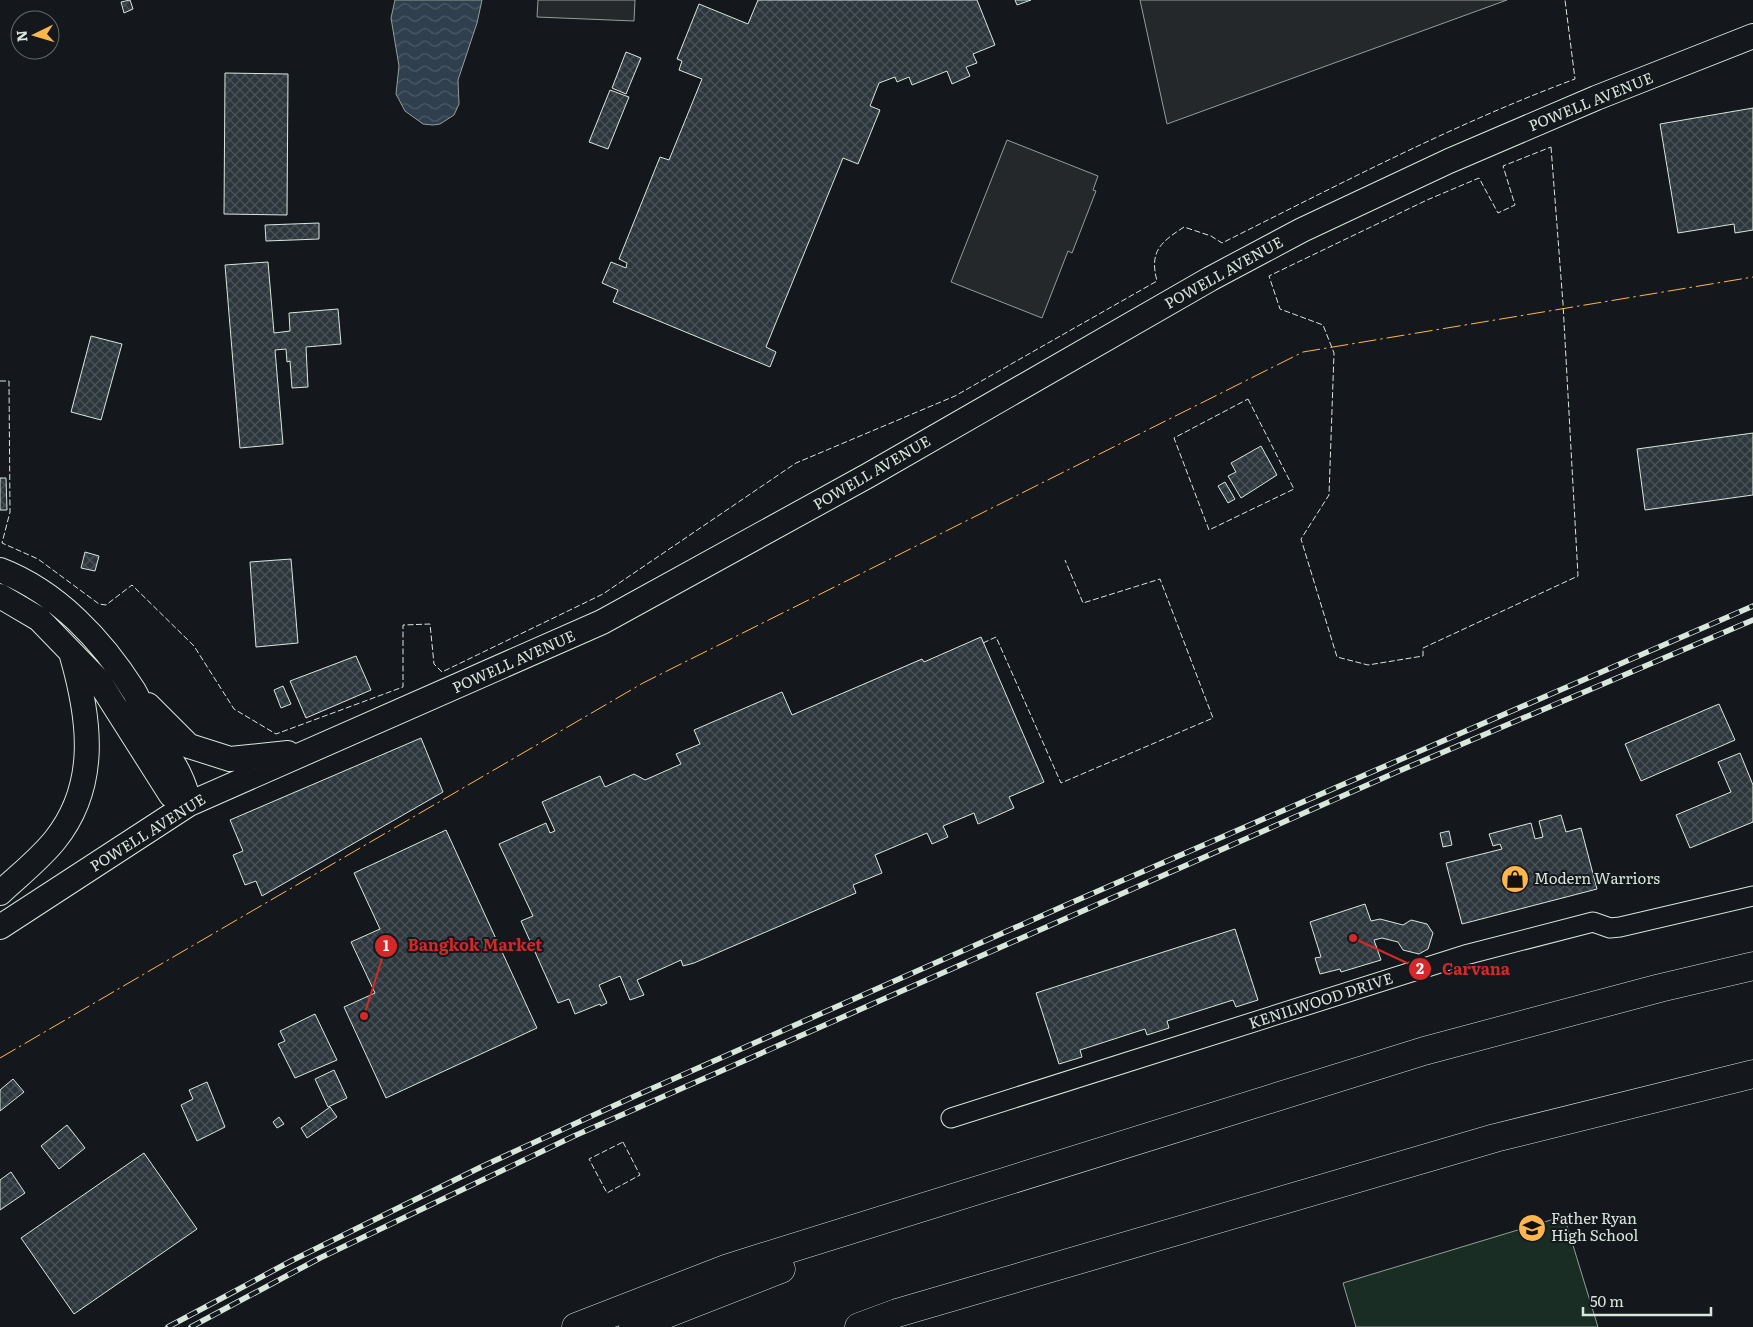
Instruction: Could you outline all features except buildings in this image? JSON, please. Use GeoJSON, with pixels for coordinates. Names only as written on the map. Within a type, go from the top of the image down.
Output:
{"type":"FeatureCollection","features":[{"type":"Feature","properties":{"kind":"highway"},"geometry":{"type":"LineString","coordinates":[[576,1327],[728,1268],[1052,1169],[1424,1051],[1660,988],[1753,966]]}},
{"type":"Feature","properties":{"kind":"highway"},"geometry":{"type":"LineString","coordinates":[[859,1327],[906,1310],[1486,1141],[1753,1074]]}},
{"type":"Feature","properties":{"kind":"highway"},"geometry":{"type":"LineString","coordinates":[[633,1327],[778,1270],[1052,1169]]}},
{"type":"Feature","properties":{"kind":"main road","name":"POWELL AVENUE"},"geometry":{"type":"LineString","coordinates":[[0,927],[189,804],[602,622],[861,480],[1210,279],[1302,230],[1449,161],[1596,98],[1753,36]]}},
{"type":"Feature","properties":{"kind":"main road"},"geometry":{"type":"LineString","coordinates":[[0,570],[34,586],[65,610],[104,649],[136,693],[189,746],[230,759],[310,750]]}},
{"type":"Feature","properties":{"kind":"main road"},"geometry":{"type":"LineString","coordinates":[[0,596],[39,619],[98,680],[171,795],[189,804]]}},
{"type":"Feature","properties":{"kind":"main road"},"geometry":{"type":"LineString","coordinates":[[0,893],[54,841],[71,816],[82,788],[88,759],[88,730],[79,682],[71,654]]}},
{"type":"Feature","properties":{"kind":"main road"},"geometry":{"type":"LineString","coordinates":[[136,693],[150,726],[185,785],[189,804]]}},
{"type":"Feature","properties":{"kind":"street","name":"KENILWOOD DRIVE"},"geometry":{"type":"LineString","coordinates":[[951,1118],[1464,955],[1593,922],[1610,928],[1620,928],[1753,896]]}},
{"type":"Feature","properties":{"kind":"green space"},"geometry":{"type":"Polygon","coordinates":[[[1564,1216],[1598,1327],[1356,1327],[1343,1283],[1564,1216]]]}},
{"type":"Feature","properties":{"kind":"shaded area"},"geometry":{"type":"Polygon","coordinates":[[[538,0],[635,0],[634,21],[537,17],[538,0]]]}},
{"type":"Feature","properties":{"kind":"shaded area"},"geometry":{"type":"Polygon","coordinates":[[[1140,0],[1507,0],[1167,124],[1140,0]]]}},
{"type":"Feature","properties":{"kind":"shaded area"},"geometry":{"type":"Polygon","coordinates":[[[1007,140],[1098,176],[1093,190],[1096,191],[1072,253],[1068,251],[1042,318],[951,282],[1007,140]]]}},
{"type":"Feature","properties":{"kind":"water"},"geometry":{"type":"Polygon","coordinates":[[[395,0],[482,0],[477,23],[458,80],[459,104],[454,115],[440,124],[423,124],[405,111],[396,94],[399,66],[391,18],[395,0]]]}},
{"type":"Feature","properties":{"kind":"railway"},"geometry":{"type":"LineString","coordinates":[[168,1327],[291,1261],[481,1167],[635,1096],[1066,905],[1753,606]]}},
{"type":"Feature","properties":{"kind":"railway"},"geometry":{"type":"LineString","coordinates":[[191,1327],[320,1258],[574,1136],[1399,771],[1753,620]]}},
{"type":"Feature","properties":{"kind":"fence"},"geometry":{"type":"LineString","coordinates":[[0,381],[9,381],[10,512],[2,543],[38,559],[99,604],[106,605],[132,585],[194,646],[234,709],[276,734],[403,687],[403,625],[430,624],[434,664],[442,672],[603,594],[796,463],[955,396],[1157,281],[1155,262],[1159,248],[1184,227],[1211,236],[1222,243],[1441,135],[1575,79],[1565,0]]}},
{"type":"Feature","properties":{"kind":"fence"},"geometry":{"type":"LineString","coordinates":[[1551,147],[1563,304],[1578,576],[1423,648],[1423,656],[1368,665],[1337,657],[1301,539],[1329,495],[1334,353],[1323,325],[1280,309],[1269,276],[1427,200],[1479,178],[1498,213],[1515,205],[1503,166],[1551,147]]}},
{"type":"Feature","properties":{"kind":"fence"},"geometry":{"type":"LineString","coordinates":[[1248,399],[1294,489],[1209,530],[1174,438],[1248,399]]}},
{"type":"Feature","properties":{"kind":"fence"},"geometry":{"type":"LineString","coordinates":[[983,643],[996,637],[1061,783],[1213,718],[1160,579],[1083,603],[1065,560]]}},
{"type":"Feature","properties":{"kind":"fence"},"geometry":{"type":"LineString","coordinates":[[623,1142],[640,1175],[607,1193],[589,1159],[623,1142]]}},
{"type":"Feature","properties":{"kind":"power"},"geometry":{"type":"LineString","coordinates":[[0,1058],[643,683],[1303,352],[1753,277]]}},
{"type":"Feature","properties":{"kind":"place","name":"Modern Warriors"},"geometry":{"type":"Point","coordinates":[1515,879]}},
{"type":"Feature","properties":{"kind":"place","name":"Carvana"},"geometry":{"type":"Point","coordinates":[1353,938]}},
{"type":"Feature","properties":{"kind":"place","name":"Bangkok Market"},"geometry":{"type":"Point","coordinates":[364,1016]}},
{"type":"Feature","properties":{"kind":"place","name":"Father Ryan High School"},"geometry":{"type":"Point","coordinates":[1532,1228]}}]}
